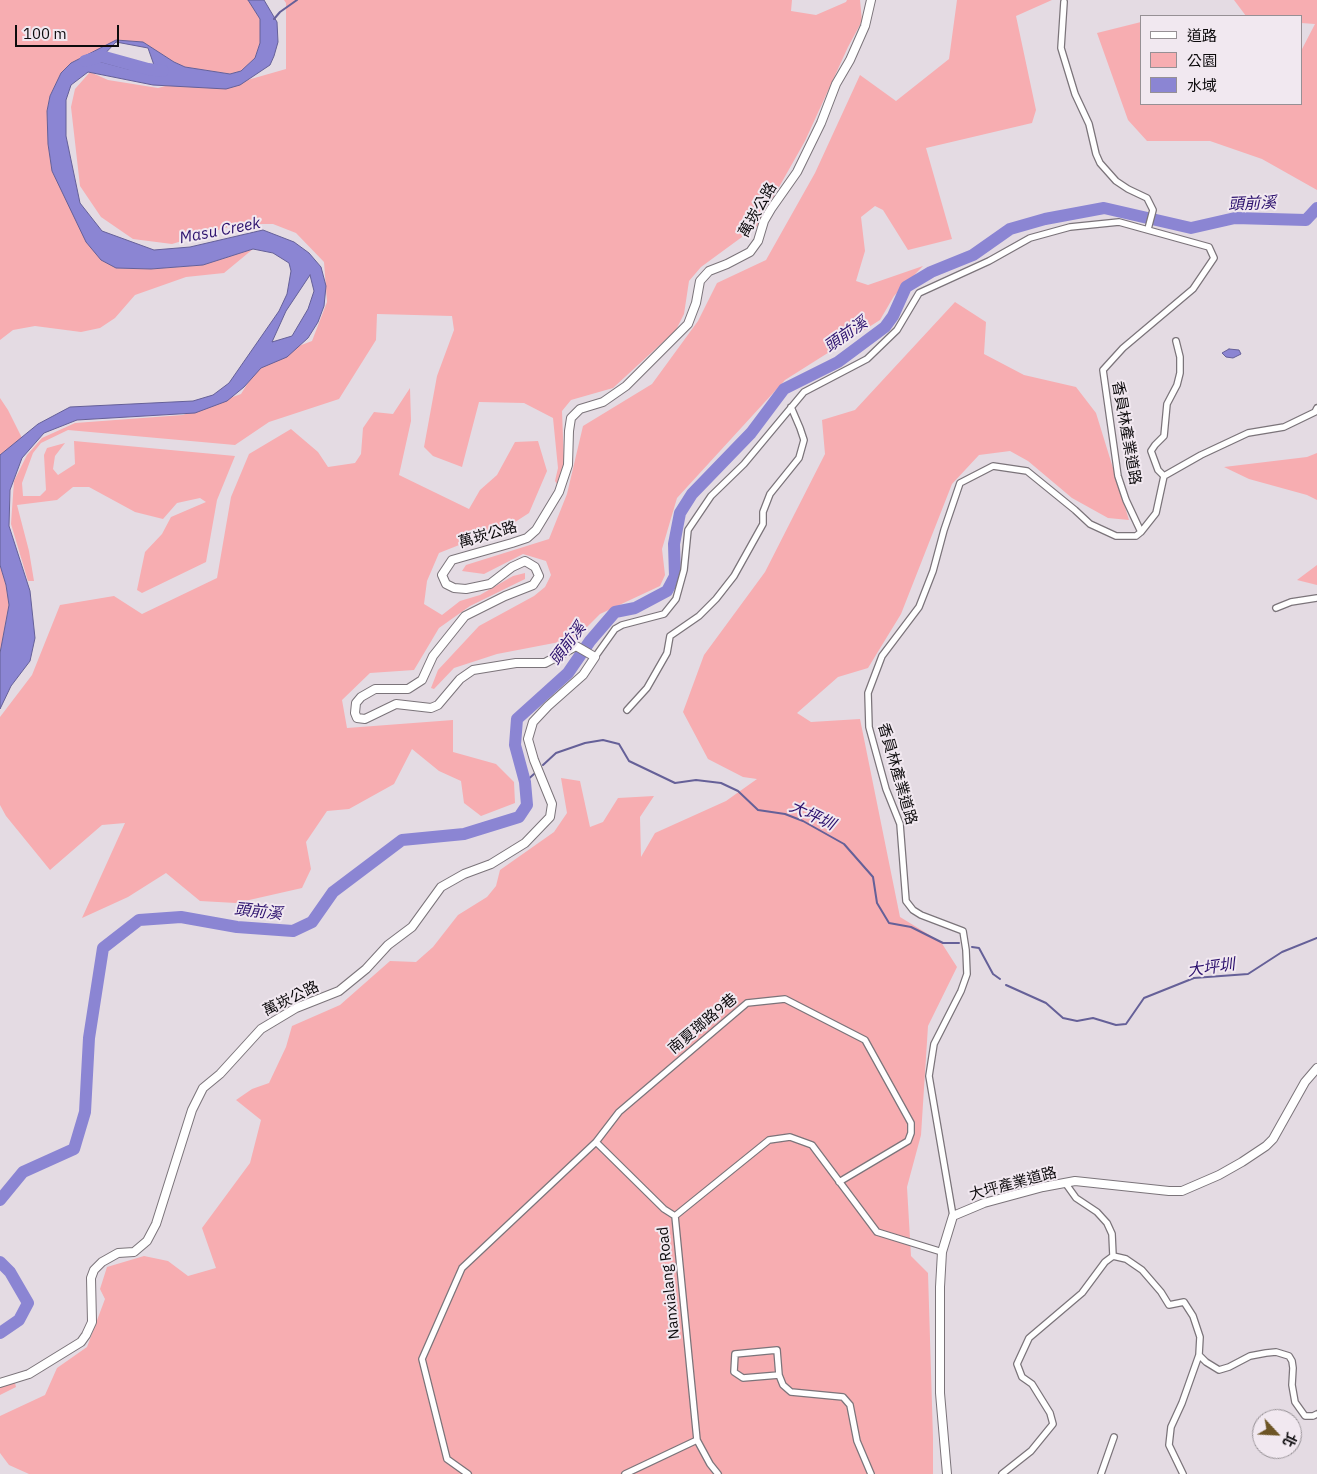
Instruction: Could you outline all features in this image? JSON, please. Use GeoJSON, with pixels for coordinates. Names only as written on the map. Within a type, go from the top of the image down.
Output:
{"type":"FeatureCollection","features":[{"type":"Feature","properties":{"kind":"street","name":"萬崁公路"},"geometry":{"type":"LineString","coordinates":[[0,1382],[30,1374],[81,1342],[86,1335],[92,1322],[91,1278],[94,1270],[102,1262],[118,1253],[134,1252],[147,1241],[156,1224],[192,1110],[203,1088],[220,1074],[261,1029],[296,1008],[339,991],[366,969],[388,945],[412,927],[441,887],[464,874],[491,864],[524,843],[550,817],[552,804],[534,760],[528,739],[533,722],[583,675],[595,657],[576,646],[545,663],[516,663],[473,670],[460,679],[438,705],[431,708],[396,704],[365,719],[357,718],[355,713],[356,703],[361,697],[375,689],[408,689],[422,680],[433,656],[465,616],[505,596],[534,585],[539,576],[535,566],[524,561],[490,584],[466,589],[454,588],[446,584],[442,575],[452,560],[527,538],[536,530],[559,492],[568,465],[569,431],[572,418],[580,409],[603,402],[626,386],[688,324],[693,315],[700,281],[709,271],[750,252],[758,241],[764,221],[797,172],[821,123],[836,84],[865,26],[871,0]]}},
{"type":"Feature","properties":{"kind":"street"},"geometry":{"type":"LineString","coordinates":[[1064,2],[1060,48],[1075,94],[1089,124],[1096,154],[1100,163],[1116,181],[1147,198],[1153,210],[1148,229]]}},
{"type":"Feature","properties":{"kind":"street","name":"香員林產業道路"},"geometry":{"type":"LineString","coordinates":[[595,657],[615,629],[622,625],[664,614],[676,599],[684,570],[688,530],[711,496],[744,464],[804,392],[867,358],[897,330],[919,294],[989,261],[1030,238],[1070,227],[1119,222],[1208,247],[1214,258],[1193,289],[1124,348],[1103,370],[1118,476],[1126,500],[1141,532],[1136,536],[1116,536],[1090,524],[1027,471],[993,466],[960,484],[944,530],[933,571],[919,607],[882,656],[868,693],[869,727],[886,790],[900,824],[906,901],[912,910],[921,915],[963,931],[967,974],[961,991],[934,1044],[929,1076],[953,1216]]}},
{"type":"Feature","properties":{"kind":"street"},"geometry":{"type":"LineString","coordinates":[[1164,476],[1158,470],[1151,451],[1154,445],[1164,436],[1167,404],[1177,385],[1180,373],[1180,357],[1176,341]]}},
{"type":"Feature","properties":{"kind":"street"},"geometry":{"type":"LineString","coordinates":[[627,710],[648,688],[667,653],[670,636],[699,616],[716,599],[734,576],[763,524],[763,512],[770,494],[799,458],[804,440],[790,407]]}},
{"type":"Feature","properties":{"kind":"street"},"geometry":{"type":"LineString","coordinates":[[1141,532],[1156,513],[1164,476],[1201,455],[1248,433],[1284,427],[1315,412],[1317,408]]}},
{"type":"Feature","properties":{"kind":"street"},"geometry":{"type":"LineString","coordinates":[[1276,608],[1291,602],[1317,598]]}},
{"type":"Feature","properties":{"kind":"street","name":"南夏瑯路9巷"},"geometry":{"type":"LineString","coordinates":[[468,1474],[447,1458],[422,1359],[462,1268],[596,1142],[620,1112],[747,1003],[785,999],[865,1040],[911,1123],[908,1141],[839,1182]]}},
{"type":"Feature","properties":{"kind":"street","name":"大坪產業道路"},"geometry":{"type":"LineString","coordinates":[[947,1474],[940,1393],[940,1287],[942,1252],[953,1216],[984,1203],[1043,1187],[1075,1181],[1182,1191],[1219,1175],[1266,1146],[1273,1139],[1305,1082],[1317,1068]]}},
{"type":"Feature","properties":{"kind":"street","name":"Nanxialang Road"},"geometry":{"type":"LineString","coordinates":[[718,1474],[710,1464],[697,1440],[675,1216],[769,1140],[790,1137],[812,1145],[877,1232],[942,1252]]}},
{"type":"Feature","properties":{"kind":"street"},"geometry":{"type":"LineString","coordinates":[[596,1142],[664,1210],[675,1216]]}},
{"type":"Feature","properties":{"kind":"street"},"geometry":{"type":"LineString","coordinates":[[1066,1184],[1076,1198],[1097,1212],[1107,1223],[1112,1234],[1113,1256]]}},
{"type":"Feature","properties":{"kind":"street"},"geometry":{"type":"LineString","coordinates":[[1002,1474],[1031,1451],[1053,1424],[1050,1413],[1032,1384],[1022,1376],[1017,1364],[1029,1338],[1082,1293],[1105,1262],[1113,1256],[1126,1259],[1142,1270],[1161,1292],[1169,1305],[1184,1302],[1193,1316],[1200,1337],[1200,1355],[1171,1427],[1169,1445],[1183,1474]]}},
{"type":"Feature","properties":{"kind":"street"},"geometry":{"type":"LineString","coordinates":[[780,1375],[743,1378],[734,1372],[735,1354],[777,1350],[783,1385],[792,1392],[843,1397],[850,1405],[857,1441],[871,1474]]}},
{"type":"Feature","properties":{"kind":"street"},"geometry":{"type":"LineString","coordinates":[[1200,1355],[1206,1362],[1220,1370],[1230,1367],[1250,1356],[1276,1352],[1289,1356],[1293,1368],[1292,1385],[1295,1402],[1305,1416],[1317,1414]]}},
{"type":"Feature","properties":{"kind":"street"},"geometry":{"type":"LineString","coordinates":[[1101,1474],[1114,1437]]}},
{"type":"Feature","properties":{"kind":"street"},"geometry":{"type":"LineString","coordinates":[[625,1474],[697,1440]]}},
{"type":"Feature","properties":{"kind":"green space"},"geometry":{"type":"Polygon","coordinates":[[[0,0],[248,0],[260,19],[260,43],[255,58],[241,71],[231,74],[185,67],[143,42],[116,40],[71,63],[61,73],[50,96],[47,111],[48,144],[52,171],[116,268],[151,269],[203,265],[253,249],[224,273],[186,277],[135,295],[115,318],[100,328],[81,332],[35,326],[13,330],[0,340],[0,0]]]}},
{"type":"Feature","properties":{"kind":"green space"},"geometry":{"type":"Polygon","coordinates":[[[284,0],[792,0],[791,11],[816,15],[847,0],[860,0],[862,21],[805,141],[757,226],[701,267],[689,281],[684,314],[676,330],[613,388],[571,400],[562,411],[564,464],[557,484],[555,481],[558,468],[553,418],[524,403],[479,402],[462,467],[433,456],[424,447],[437,376],[454,330],[452,316],[377,314],[376,340],[339,399],[269,422],[235,445],[68,430],[41,443],[33,453],[22,483],[23,496],[40,496],[46,490],[44,455],[47,448],[65,443],[55,456],[53,469],[58,475],[75,464],[74,441],[235,456],[217,500],[206,562],[142,593],[137,590],[145,552],[162,534],[171,517],[206,502],[200,498],[177,503],[163,519],[135,512],[89,487],[73,487],[57,500],[17,505],[29,551],[34,581],[28,581],[11,524],[14,481],[27,455],[42,438],[75,423],[183,415],[241,394],[262,360],[312,341],[327,302],[324,262],[296,233],[273,224],[238,224],[172,244],[133,239],[101,217],[80,186],[71,107],[75,89],[90,72],[108,80],[158,88],[199,77],[237,83],[286,69],[286,3],[284,0]]]}},
{"type":"Feature","properties":{"kind":"green space"},"geometry":{"type":"Polygon","coordinates":[[[957,0],[1052,0],[1016,16],[1036,110],[1032,123],[926,148],[952,239],[908,250],[883,210],[875,206],[861,217],[865,251],[856,281],[868,285],[923,266],[894,296],[880,320],[785,380],[677,498],[662,549],[665,575],[660,586],[600,614],[575,639],[497,654],[454,668],[434,689],[431,688],[438,670],[479,626],[534,596],[545,587],[551,575],[546,561],[523,554],[484,574],[462,571],[466,565],[549,539],[567,494],[583,426],[652,384],[698,321],[717,283],[766,260],[815,173],[860,75],[896,101],[949,59],[957,0]]]}},
{"type":"Feature","properties":{"kind":"green space"},"geometry":{"type":"Polygon","coordinates":[[[1234,0],[1317,0],[1317,190],[1262,159],[1210,141],[1147,141],[1128,120],[1097,33],[1140,22],[1140,105],[1302,105],[1302,49],[1315,24],[1302,23],[1302,15],[1245,15],[1234,0]]]}},
{"type":"Feature","properties":{"kind":"green space"},"geometry":{"type":"Polygon","coordinates":[[[955,302],[986,322],[984,354],[1024,375],[1076,387],[1096,413],[1129,520],[1108,518],[1072,498],[1028,461],[1010,451],[979,455],[952,484],[901,614],[868,668],[838,677],[797,713],[811,722],[860,719],[900,917],[941,942],[957,967],[928,1026],[921,1135],[907,1187],[911,1256],[928,1273],[933,1474],[29,1474],[9,1465],[0,1453],[0,1416],[45,1395],[57,1368],[87,1347],[105,1299],[100,1289],[107,1267],[144,1256],[168,1261],[188,1276],[216,1268],[202,1228],[250,1163],[261,1120],[236,1100],[252,1089],[269,1083],[286,1047],[292,1026],[340,1005],[390,961],[416,962],[433,947],[458,915],[487,897],[496,886],[500,870],[554,832],[567,813],[561,778],[580,781],[590,827],[603,822],[618,798],[654,796],[640,817],[641,857],[655,833],[726,801],[757,779],[743,777],[708,759],[683,712],[704,655],[765,572],[825,454],[822,420],[855,410],[955,302]]]}},
{"type":"Feature","properties":{"kind":"green space"},"geometry":{"type":"Polygon","coordinates":[[[410,388],[411,421],[399,475],[469,509],[480,490],[497,475],[515,442],[538,441],[547,471],[529,513],[512,524],[439,553],[427,581],[424,604],[442,615],[460,601],[480,595],[513,576],[525,573],[525,579],[470,606],[439,628],[414,670],[370,673],[342,700],[347,728],[453,720],[453,752],[496,764],[514,782],[515,803],[481,816],[464,803],[461,781],[439,771],[412,749],[394,784],[349,809],[327,811],[306,842],[311,869],[302,888],[236,903],[200,901],[166,873],[128,897],[82,918],[125,823],[102,825],[50,870],[6,816],[0,805],[0,717],[32,675],[60,605],[114,596],[142,614],[217,578],[231,497],[249,454],[291,429],[318,452],[328,467],[355,463],[361,454],[363,428],[374,412],[393,414],[410,388]]]}},
{"type":"Feature","properties":{"kind":"green space"},"geometry":{"type":"Polygon","coordinates":[[[0,398],[22,438],[0,455],[0,398]]]}},
{"type":"Feature","properties":{"kind":"green space"},"geometry":{"type":"Polygon","coordinates":[[[1317,453],[1317,500],[1307,495],[1249,479],[1224,467],[1307,457],[1317,453]]]}},
{"type":"Feature","properties":{"kind":"green space"},"geometry":{"type":"Polygon","coordinates":[[[0,565],[9,605],[0,653],[0,565]]]}},
{"type":"Feature","properties":{"kind":"green space"},"geometry":{"type":"Polygon","coordinates":[[[1317,565],[1317,585],[1297,580],[1317,565]]]}},
{"type":"Feature","properties":{"kind":"green space"},"geometry":{"type":"Polygon","coordinates":[[[15,1383],[16,1387],[0,1395],[0,1387],[15,1383]]]}},
{"type":"Feature","properties":{"kind":"water"},"geometry":{"type":"Polygon","coordinates":[[[248,0],[264,0],[277,22],[278,42],[274,56],[270,65],[240,85],[226,89],[153,85],[88,72],[71,85],[66,100],[66,136],[80,203],[102,231],[154,250],[190,247],[263,230],[294,242],[309,253],[321,267],[326,286],[324,306],[318,322],[308,338],[287,357],[261,368],[244,387],[227,401],[195,413],[77,420],[44,433],[22,458],[10,490],[9,526],[30,591],[35,638],[30,661],[11,686],[0,709],[0,653],[9,605],[0,565],[0,455],[38,424],[70,407],[193,401],[213,395],[229,383],[279,311],[287,294],[291,271],[289,263],[273,253],[253,249],[203,265],[151,269],[116,268],[101,260],[86,242],[52,171],[48,144],[47,111],[50,96],[61,73],[71,63],[116,40],[143,42],[185,67],[230,74],[241,71],[255,58],[260,43],[260,19],[248,0]],[[116,42],[98,61],[128,69],[155,68],[148,48],[116,42]],[[310,275],[286,311],[272,342],[292,336],[308,309],[314,291],[310,275]]]}},
{"type":"Feature","properties":{"kind":"water"},"geometry":{"type":"Polygon","coordinates":[[[1229,349],[1239,350],[1241,354],[1233,358],[1226,357],[1222,353],[1229,349]]]}},
{"type":"Feature","properties":{"kind":"waterway"},"geometry":{"type":"LineString","coordinates":[[274,19],[280,12],[297,0]]}},
{"type":"Feature","properties":{"kind":"waterway","name":"Masu Creek"},"geometry":{"type":"LineString","coordinates":[[85,61],[101,56],[148,69],[163,71]]}},
{"type":"Feature","properties":{"kind":"waterway","name":"頭前溪"},"geometry":{"type":"LineString","coordinates":[[0,1200],[23,1172],[74,1149],[85,1112],[89,1038],[103,948],[139,920],[181,917],[237,927],[293,931],[312,922],[333,892],[402,840],[464,834],[519,817],[527,805],[525,782],[515,745],[517,719],[568,673],[590,641],[615,612],[635,608],[667,591],[675,576],[674,544],[680,513],[692,494],[751,433],[784,389],[838,362],[885,327],[893,316],[906,287],[931,272],[973,255],[1010,229],[1045,219],[1104,208],[1191,228],[1235,218],[1306,220],[1317,208]]}},
{"type":"Feature","properties":{"kind":"waterway","name":"大坪圳"},"geometry":{"type":"LineString","coordinates":[[543,765],[556,753],[585,743],[603,740],[619,744],[629,761],[675,783],[696,780],[721,783],[738,791],[758,810],[785,814],[803,821],[844,844],[873,877],[877,903],[889,923],[911,927],[943,943],[959,943]]}},
{"type":"Feature","properties":{"kind":"waterway","name":"大坪圳"},"geometry":{"type":"LineString","coordinates":[[525,782],[534,774]]}},
{"type":"Feature","properties":{"kind":"waterway","name":"大坪圳"},"geometry":{"type":"LineString","coordinates":[[1006,985],[1046,1003],[1063,1018],[1077,1021],[1093,1018],[1116,1025],[1126,1024],[1144,998],[1194,978],[1248,974],[1282,952],[1317,938]]}},
{"type":"Feature","properties":{"kind":"waterway","name":"大坪圳"},"geometry":{"type":"LineString","coordinates":[[972,947],[979,948],[993,974],[1000,979]]}},
{"type":"Feature","properties":{"kind":"waterway","name":"頭前溪"},"geometry":{"type":"LineString","coordinates":[[0,1262],[10,1272],[28,1303],[19,1320],[0,1333]]}}]}
